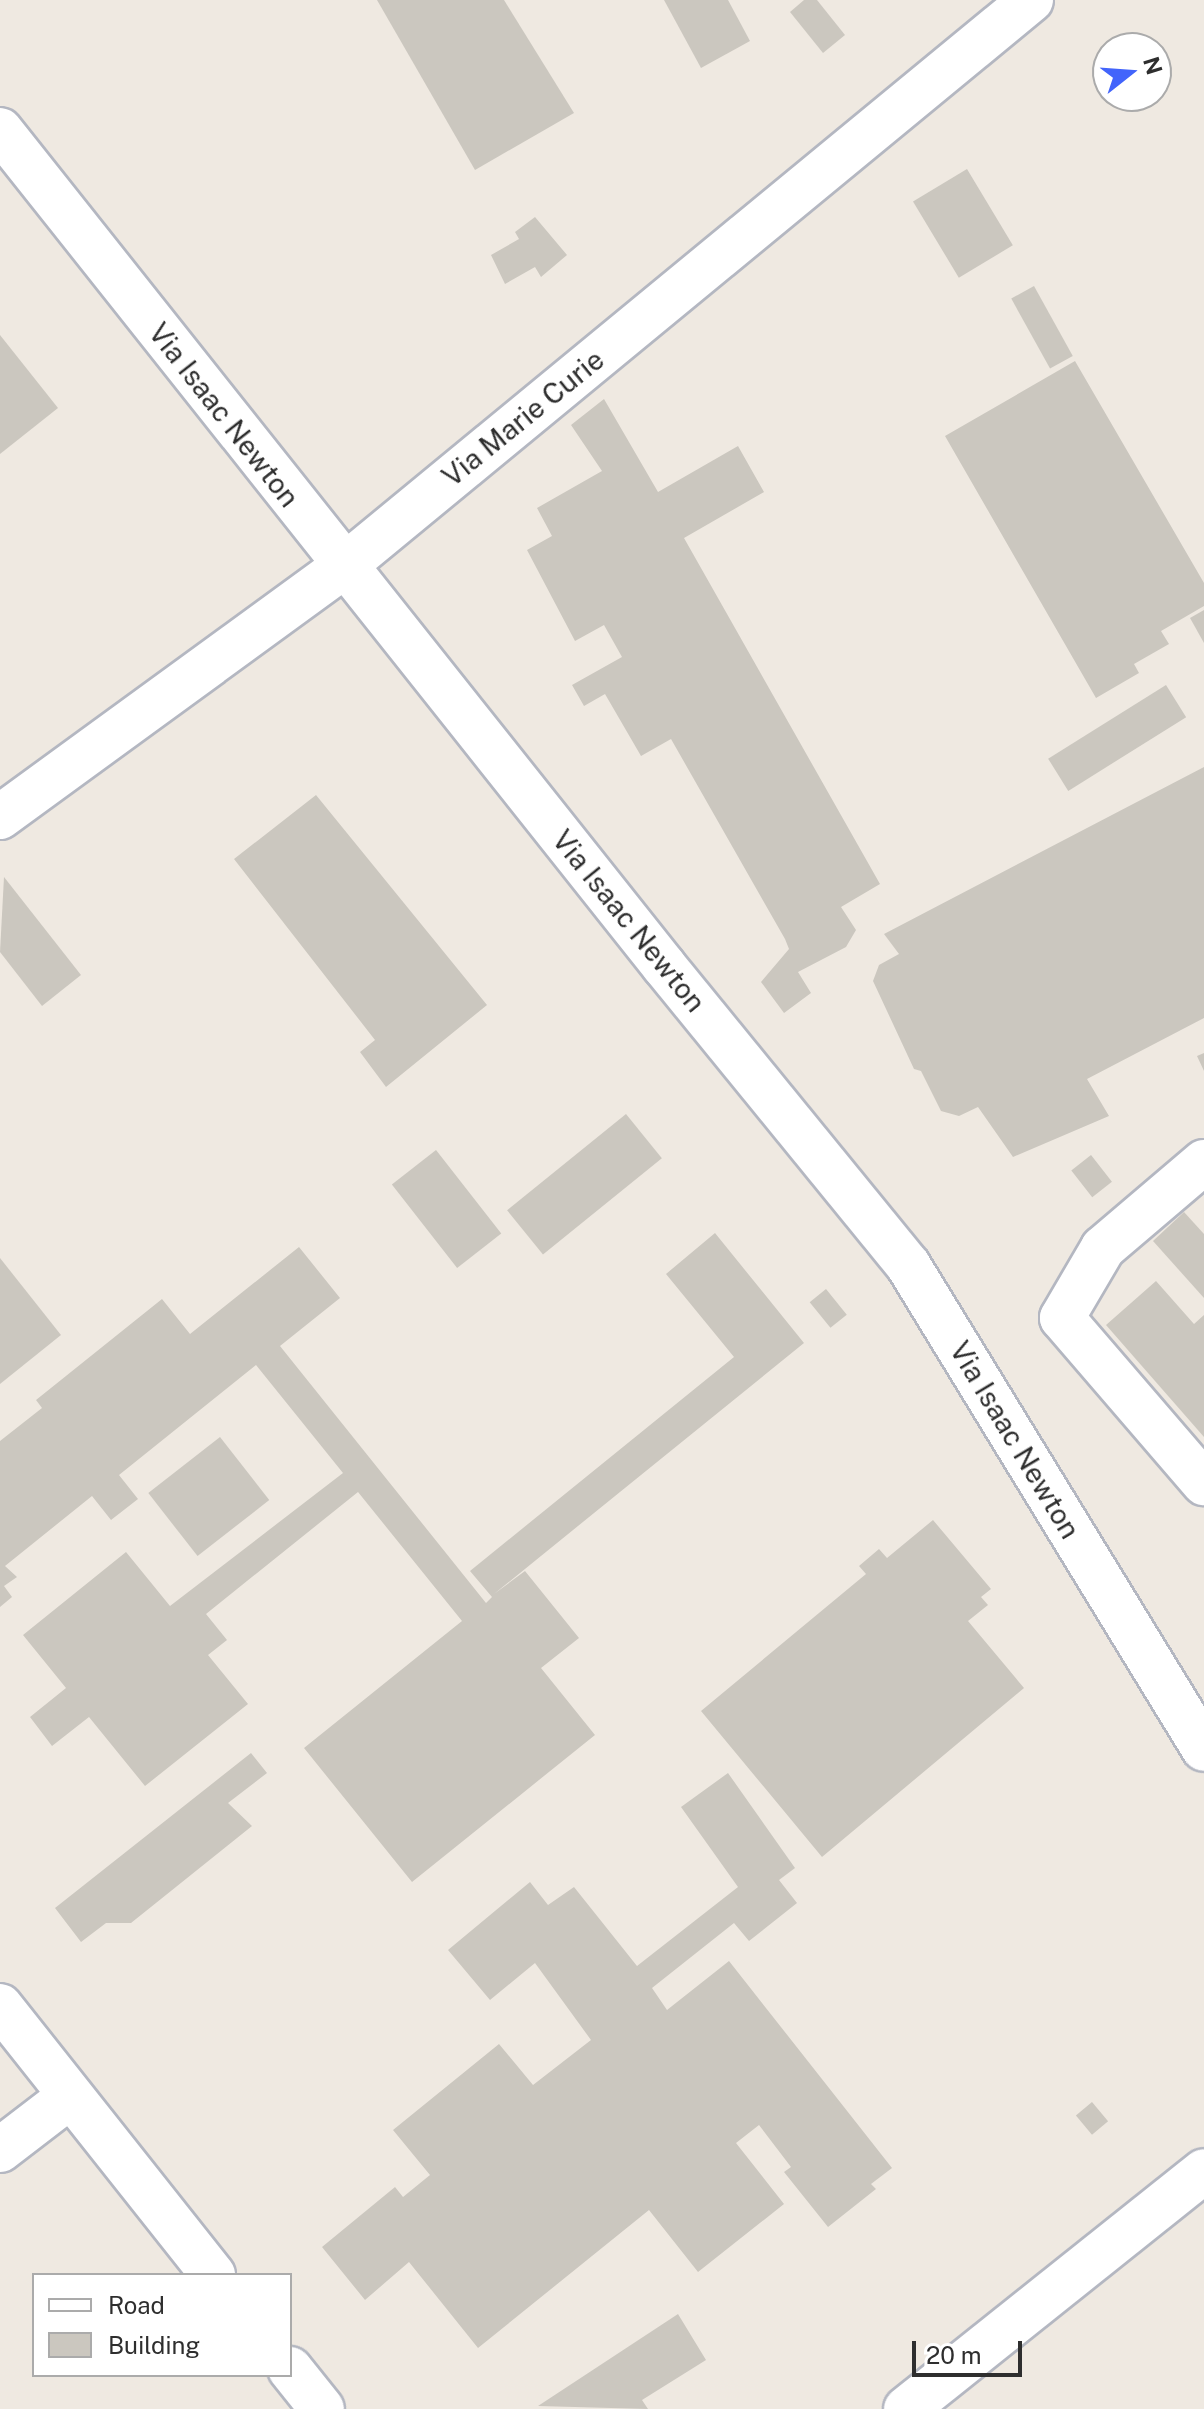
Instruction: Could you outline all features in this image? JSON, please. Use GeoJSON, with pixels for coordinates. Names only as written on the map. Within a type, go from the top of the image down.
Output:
{"type":"FeatureCollection","features":[{"type":"Feature","properties":{"kind":"street","name":"Via Marie Curie"},"geometry":{"type":"LineString","coordinates":[[0,817],[344,566],[1031,0]]}},
{"type":"Feature","properties":{"kind":"street","name":"Via Isaac Newton"},"geometry":{"type":"LineString","coordinates":[[0,130],[344,566],[908,1265],[1204,1749]]}},
{"type":"Feature","properties":{"kind":"street"},"geometry":{"type":"LineString","coordinates":[[1204,1162],[1103,1248],[1062,1318],[1204,1483]]}},
{"type":"Feature","properties":{"kind":"street"},"geometry":{"type":"LineString","coordinates":[[0,2006],[211,2273]]}},
{"type":"Feature","properties":{"kind":"street"},"geometry":{"type":"LineString","coordinates":[[0,2150],[69,2097]]}},
{"type":"Feature","properties":{"kind":"street"},"geometry":{"type":"LineString","coordinates":[[906,2409],[1204,2171]]}},
{"type":"Feature","properties":{"kind":"street"},"geometry":{"type":"LineString","coordinates":[[292,2372],[322,2409]]}},
{"type":"Feature","properties":{"kind":"building"},"geometry":{"type":"Polygon","coordinates":[[[377,0],[504,0],[574,113],[475,170],[377,0]]]}},
{"type":"Feature","properties":{"kind":"building"},"geometry":{"type":"Polygon","coordinates":[[[664,0],[728,0],[750,41],[701,68],[664,0]]]}},
{"type":"Feature","properties":{"kind":"building"},"geometry":{"type":"Polygon","coordinates":[[[804,0],[817,0],[845,35],[823,53],[790,12],[804,0]]]}},
{"type":"Feature","properties":{"kind":"building"},"geometry":{"type":"Polygon","coordinates":[[[967,169],[1013,245],[959,278],[913,201],[967,169]]]}},
{"type":"Feature","properties":{"kind":"building"},"geometry":{"type":"Polygon","coordinates":[[[535,217],[567,255],[541,277],[535,267],[505,284],[491,255],[519,239],[515,232],[535,217]]]}},
{"type":"Feature","properties":{"kind":"building"},"geometry":{"type":"Polygon","coordinates":[[[1034,286],[1073,356],[1050,369],[1011,299],[1034,286]]]}},
{"type":"Feature","properties":{"kind":"building"},"geometry":{"type":"Polygon","coordinates":[[[0,335],[58,408],[0,454],[0,335]]]}},
{"type":"Feature","properties":{"kind":"building"},"geometry":{"type":"Polygon","coordinates":[[[1075,361],[1204,583],[1204,606],[1161,631],[1169,644],[1134,664],[1139,673],[1096,698],[945,436],[1075,361]]]}},
{"type":"Feature","properties":{"kind":"building"},"geometry":{"type":"Polygon","coordinates":[[[604,399],[658,492],[738,446],[764,492],[684,538],[880,884],[841,907],[856,930],[846,947],[798,972],[811,993],[784,1013],[761,982],[789,949],[785,939],[671,739],[641,756],[605,694],[584,706],[572,685],[622,657],[604,625],[575,641],[527,550],[552,536],[537,508],[602,471],[571,425],[604,399]]]}},
{"type":"Feature","properties":{"kind":"building"},"geometry":{"type":"Polygon","coordinates":[[[1204,610],[1204,643],[1190,618],[1204,610]]]}},
{"type":"Feature","properties":{"kind":"building"},"geometry":{"type":"Polygon","coordinates":[[[1166,685],[1186,717],[1068,791],[1048,759],[1166,685]]]}},
{"type":"Feature","properties":{"kind":"building"},"geometry":{"type":"Polygon","coordinates":[[[1204,767],[1204,1018],[1087,1079],[1109,1116],[1013,1157],[978,1107],[959,1116],[941,1111],[921,1071],[914,1069],[873,981],[879,965],[899,954],[884,934],[1204,767]]]}},
{"type":"Feature","properties":{"kind":"building"},"geometry":{"type":"Polygon","coordinates":[[[316,795],[487,1005],[386,1087],[360,1052],[375,1040],[234,859],[316,795]]]}},
{"type":"Feature","properties":{"kind":"building"},"geometry":{"type":"Polygon","coordinates":[[[4,877],[81,975],[42,1006],[0,952],[4,877]]]}},
{"type":"Feature","properties":{"kind":"building"},"geometry":{"type":"Polygon","coordinates":[[[1204,1053],[1204,1071],[1197,1056],[1204,1053]]]}},
{"type":"Feature","properties":{"kind":"building"},"geometry":{"type":"Polygon","coordinates":[[[626,1114],[662,1158],[543,1255],[507,1210],[626,1114]]]}},
{"type":"Feature","properties":{"kind":"building"},"geometry":{"type":"Polygon","coordinates":[[[436,1150],[501,1234],[457,1268],[392,1184],[436,1150]]]}},
{"type":"Feature","properties":{"kind":"building"},"geometry":{"type":"Polygon","coordinates":[[[1091,1155],[1112,1182],[1092,1197],[1071,1170],[1091,1155]]]}},
{"type":"Feature","properties":{"kind":"building"},"geometry":{"type":"Polygon","coordinates":[[[1184,1212],[1204,1234],[1204,1298],[1153,1241],[1184,1212]]]}},
{"type":"Feature","properties":{"kind":"building"},"geometry":{"type":"Polygon","coordinates":[[[715,1233],[804,1343],[494,1594],[525,1571],[579,1638],[541,1668],[595,1735],[412,1882],[304,1748],[462,1621],[358,1492],[206,1614],[227,1640],[208,1655],[248,1704],[145,1786],[89,1717],[52,1746],[30,1717],[66,1688],[23,1635],[126,1552],[170,1606],[343,1473],[256,1365],[119,1475],[138,1499],[111,1520],[92,1496],[5,1566],[17,1577],[4,1586],[12,1597],[0,1607],[0,1441],[42,1408],[36,1400],[162,1299],[190,1334],[299,1247],[340,1298],[280,1346],[486,1603],[492,1597],[470,1571],[734,1357],[666,1274],[715,1233]]]}},
{"type":"Feature","properties":{"kind":"building"},"geometry":{"type":"Polygon","coordinates":[[[0,1258],[61,1335],[0,1384],[0,1258]]]}},
{"type":"Feature","properties":{"kind":"building"},"geometry":{"type":"Polygon","coordinates":[[[1156,1281],[1194,1324],[1204,1315],[1204,1437],[1106,1325],[1156,1281]]]}},
{"type":"Feature","properties":{"kind":"building"},"geometry":{"type":"Polygon","coordinates":[[[826,1289],[847,1315],[830,1328],[810,1302],[826,1289]]]}},
{"type":"Feature","properties":{"kind":"building"},"geometry":{"type":"Polygon","coordinates":[[[220,1437],[269,1500],[198,1556],[148,1493],[220,1437]]]}},
{"type":"Feature","properties":{"kind":"building"},"geometry":{"type":"Polygon","coordinates":[[[933,1520],[991,1589],[981,1597],[988,1605],[968,1621],[1024,1688],[822,1857],[701,1711],[866,1574],[859,1566],[879,1549],[887,1558],[933,1520]]]}},
{"type":"Feature","properties":{"kind":"building"},"geometry":{"type":"Polygon","coordinates":[[[251,1753],[267,1773],[228,1803],[252,1826],[131,1923],[106,1923],[81,1942],[55,1908],[251,1753]]]}},
{"type":"Feature","properties":{"kind":"building"},"geometry":{"type":"Polygon","coordinates":[[[728,1773],[795,1868],[779,1880],[797,1903],[749,1941],[734,1923],[652,1988],[667,2010],[729,1961],[892,2168],[871,2184],[876,2189],[828,2227],[784,2172],[791,2167],[759,2125],[736,2143],[784,2204],[698,2272],[649,2210],[478,2348],[409,2262],[365,2300],[322,2247],[395,2187],[403,2197],[430,2175],[393,2130],[499,2044],[533,2085],[591,2040],[535,1963],[490,2000],[448,1950],[530,1882],[548,1905],[574,1887],[637,1966],[738,1887],[681,1807],[728,1773]]]}},
{"type":"Feature","properties":{"kind":"building"},"geometry":{"type":"Polygon","coordinates":[[[1092,2102],[1108,2121],[1092,2135],[1076,2115],[1092,2102]]]}},
{"type":"Feature","properties":{"kind":"building"},"geometry":{"type":"Polygon","coordinates":[[[678,2314],[706,2360],[642,2400],[648,2409],[538,2406],[678,2314]]]}}]}
